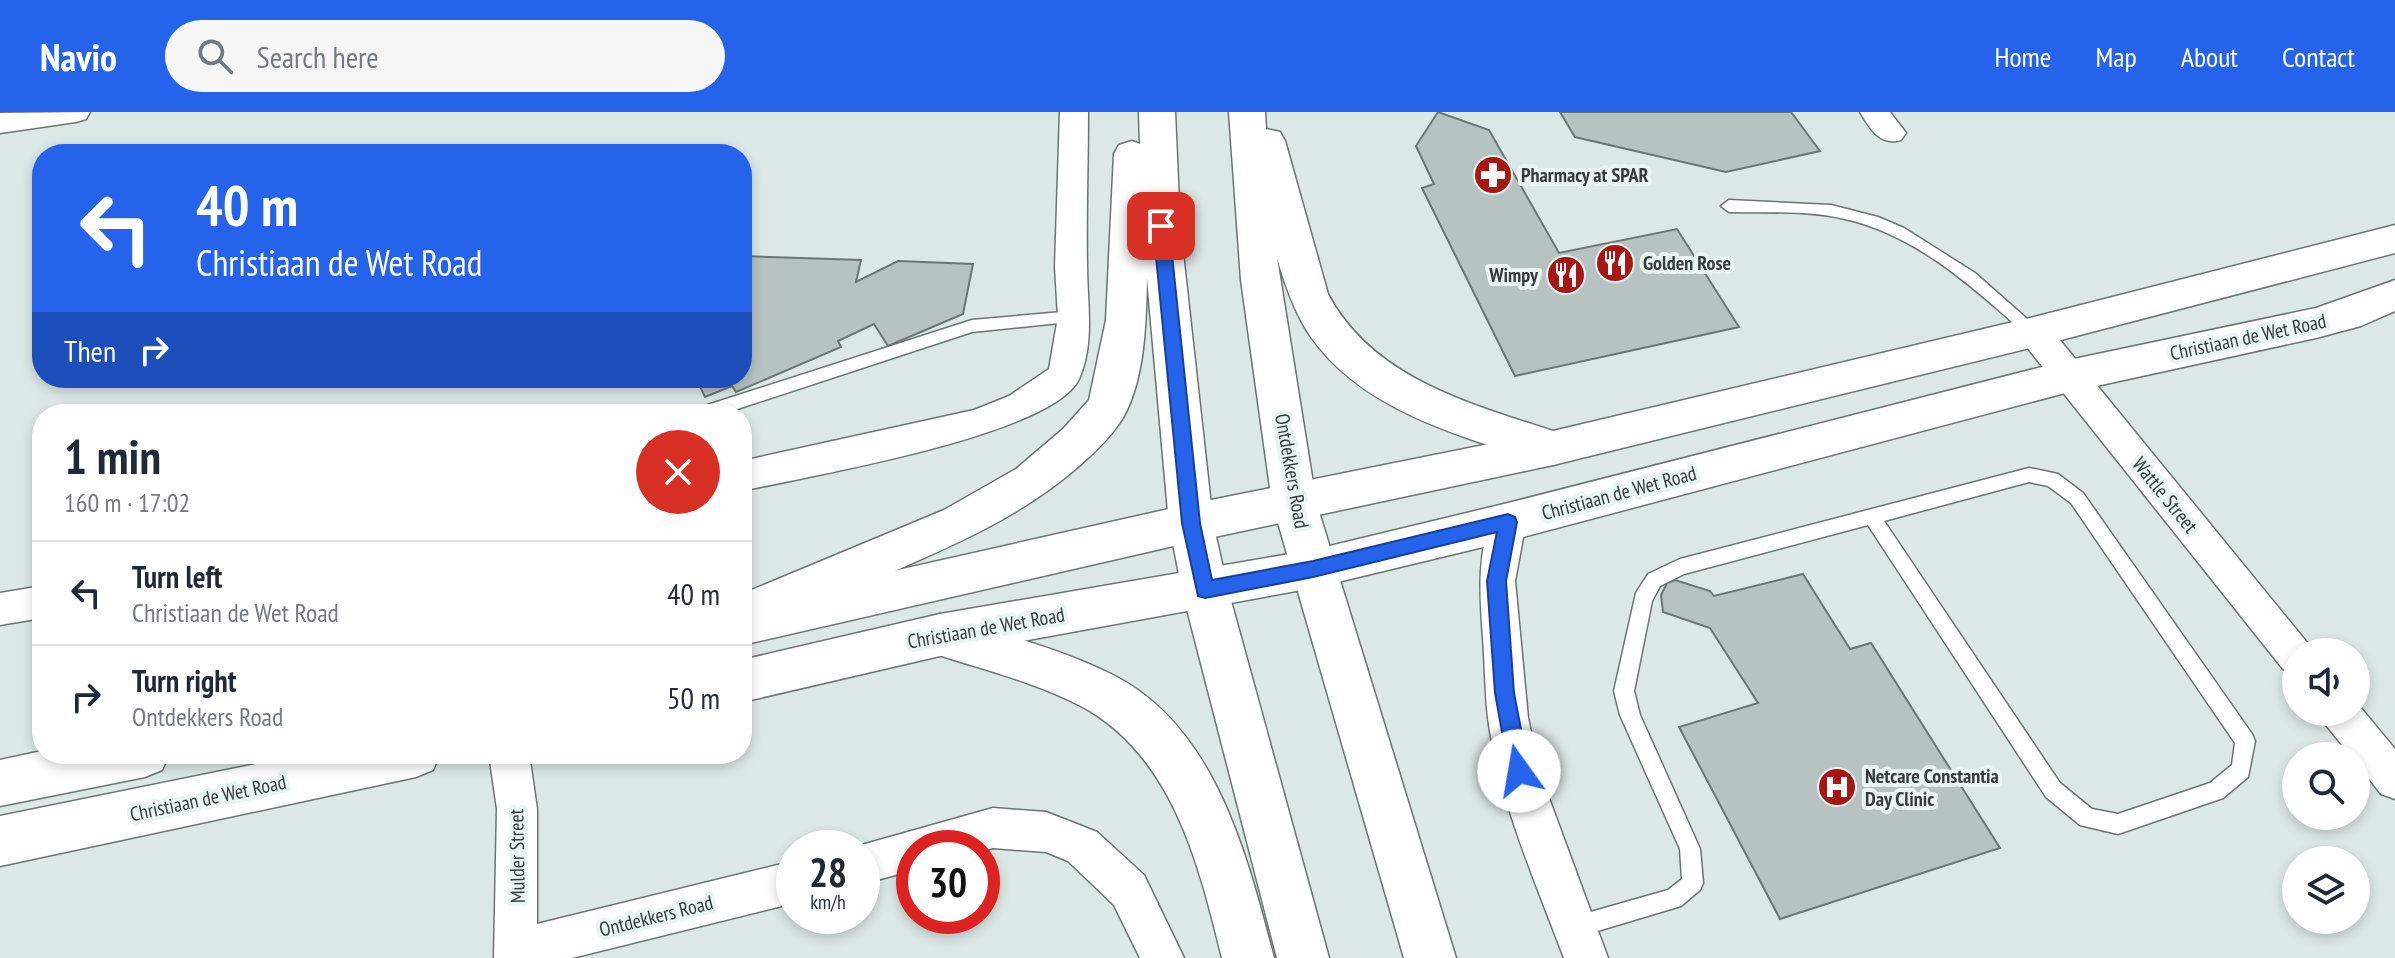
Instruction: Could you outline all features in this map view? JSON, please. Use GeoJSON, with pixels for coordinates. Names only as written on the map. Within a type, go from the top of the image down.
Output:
{"type":"FeatureCollection","features":[{"type":"Feature","properties":{"kind":"main road"},"geometry":{"type":"LineString","coordinates":[[752,611],[959,523],[1031,482],[1078,441],[1107,408],[1116,379],[1126,320],[1132,112]]}},
{"type":"Feature","properties":{"kind":"main road"},"geometry":{"type":"LineString","coordinates":[[1157,112],[1161,226],[1191,523],[1205,590],[1303,958]]}},
{"type":"Feature","properties":{"kind":"main road","name":"Ontdekkers Road"},"geometry":{"type":"LineString","coordinates":[[1247,112],[1260,280],[1294,502],[1430,958]]}},
{"type":"Feature","properties":{"kind":"main road"},"geometry":{"type":"LineString","coordinates":[[1258,112],[1308,295],[1324,327],[1353,358],[1419,399],[1463,421],[1553,448]]}},
{"type":"Feature","properties":{"kind":"main road"},"geometry":{"type":"LineString","coordinates":[[752,623],[1191,523],[1553,448],[2034,332],[2395,239]]}},
{"type":"Feature","properties":{"kind":"main road","name":"Christiaan de Wet Road"},"geometry":{"type":"LineString","coordinates":[[752,679],[940,635],[1313,569],[1508,522],[2069,376],[2316,323],[2347,315],[2395,295]]}},
{"type":"Feature","properties":{"kind":"main road"},"geometry":{"type":"LineString","coordinates":[[940,635],[1100,692],[1150,730],[1176,760],[1200,802],[1223,859],[1248,958]]}},
{"type":"Feature","properties":{"kind":"main road"},"geometry":{"type":"LineString","coordinates":[[0,783],[95,764]]}},
{"type":"Feature","properties":{"kind":"main road","name":"Christiaan de Wet Road"},"geometry":{"type":"LineString","coordinates":[[0,841],[368,764]]}},
{"type":"Feature","properties":{"kind":"street"},"geometry":{"type":"LineString","coordinates":[[0,123],[76,112]]}},
{"type":"Feature","properties":{"kind":"street"},"geometry":{"type":"LineString","coordinates":[[752,474],[977,423],[1021,406],[1063,377],[1069,360],[1074,317],[1071,267],[1074,112]]}},
{"type":"Feature","properties":{"kind":"street","name":"Wattle Street"},"geometry":{"type":"LineString","coordinates":[[2034,332],[2282,640]]}},
{"type":"Feature","properties":{"kind":"street"},"geometry":{"type":"LineString","coordinates":[[1508,522],[1497,581],[1508,718],[1519,771],[1580,943]]}},
{"type":"Feature","properties":{"kind":"street"},"geometry":{"type":"LineString","coordinates":[[0,609],[32,604]]}},
{"type":"Feature","properties":{"kind":"street"},"geometry":{"type":"LineString","coordinates":[[2351,726],[2395,780]]}},
{"type":"Feature","properties":{"kind":"street","name":"Mulder Street"},"geometry":{"type":"LineString","coordinates":[[510,764],[517,809],[517,954]]}},
{"type":"Feature","properties":{"kind":"street"},"geometry":{"type":"LineString","coordinates":[[986,830],[1046,832],[1082,846],[1129,890],[1162,958]]}},
{"type":"Feature","properties":{"kind":"street","name":"Ontdekkers Road"},"geometry":{"type":"LineString","coordinates":[[517,954],[776,887]]}},
{"type":"Feature","properties":{"kind":"lane"},"geometry":{"type":"LineString","coordinates":[[1729,206],[1842,213],[1882,223],[1948,262],[2034,332]]}},
{"type":"Feature","properties":{"kind":"lane"},"geometry":{"type":"LineString","coordinates":[[732,404],[972,326],[1074,317]]}},
{"type":"Feature","properties":{"kind":"lane"},"geometry":{"type":"LineString","coordinates":[[1580,943],[1674,899],[1693,883],[1690,849],[1630,715],[1624,691],[1643,599],[1654,580],[1680,567],[2029,475],[2052,479],[2077,498],[2245,741],[2241,770],[2216,791],[2118,824],[2087,818],[2053,790],[1872,517]]}},
{"type":"Feature","properties":{"kind":"building"},"geometry":{"type":"Polygon","coordinates":[[[1438,112],[1489,130],[1559,253],[1677,229],[1739,327],[1515,376],[1422,188],[1434,184],[1416,146],[1438,112]]]}},
{"type":"Feature","properties":{"kind":"building"},"geometry":{"type":"Polygon","coordinates":[[[1560,112],[1791,112],[1820,151],[1726,172],[1575,137],[1560,112]]]}},
{"type":"Feature","properties":{"kind":"building"},"geometry":{"type":"Polygon","coordinates":[[[752,256],[861,260],[856,282],[898,261],[973,264],[963,314],[888,346],[874,324],[838,341],[841,347],[752,385],[752,256]]]}},
{"type":"Feature","properties":{"kind":"building"},"geometry":{"type":"Polygon","coordinates":[[[701,388],[727,388],[705,397],[701,388]]]}},
{"type":"Feature","properties":{"kind":"building","name":"Netcare Constantia Day Clinic"},"geometry":{"type":"Polygon","coordinates":[[[1803,574],[1850,649],[1871,643],[2000,848],[1780,919],[1679,727],[1758,703],[1710,628],[1663,612],[1661,595],[1667,583],[1675,580],[1710,591],[1714,596],[1803,574]]]}},
{"type":"Feature","properties":{"kind":"place","name":"Pharmacy at SPAR"},"geometry":{"type":"Point","coordinates":[1493,175]}},
{"type":"Feature","properties":{"kind":"place","name":"Golden Rose"},"geometry":{"type":"Point","coordinates":[1615,263]}},
{"type":"Feature","properties":{"kind":"place","name":"Wimpy"},"geometry":{"type":"Point","coordinates":[1566,275]}},
{"type":"Feature","properties":{"kind":"place","name":"Netcare Constantia Day Clinic"},"geometry":{"type":"Point","coordinates":[1837,787]}},
{"type":"Feature","properties":{"kind":"route"},"geometry":{"type":"LineString","coordinates":[[1161,226],[1191,523],[1205,590],[1313,569],[1508,522],[1497,581],[1501,668],[1519,771]]}}]}
